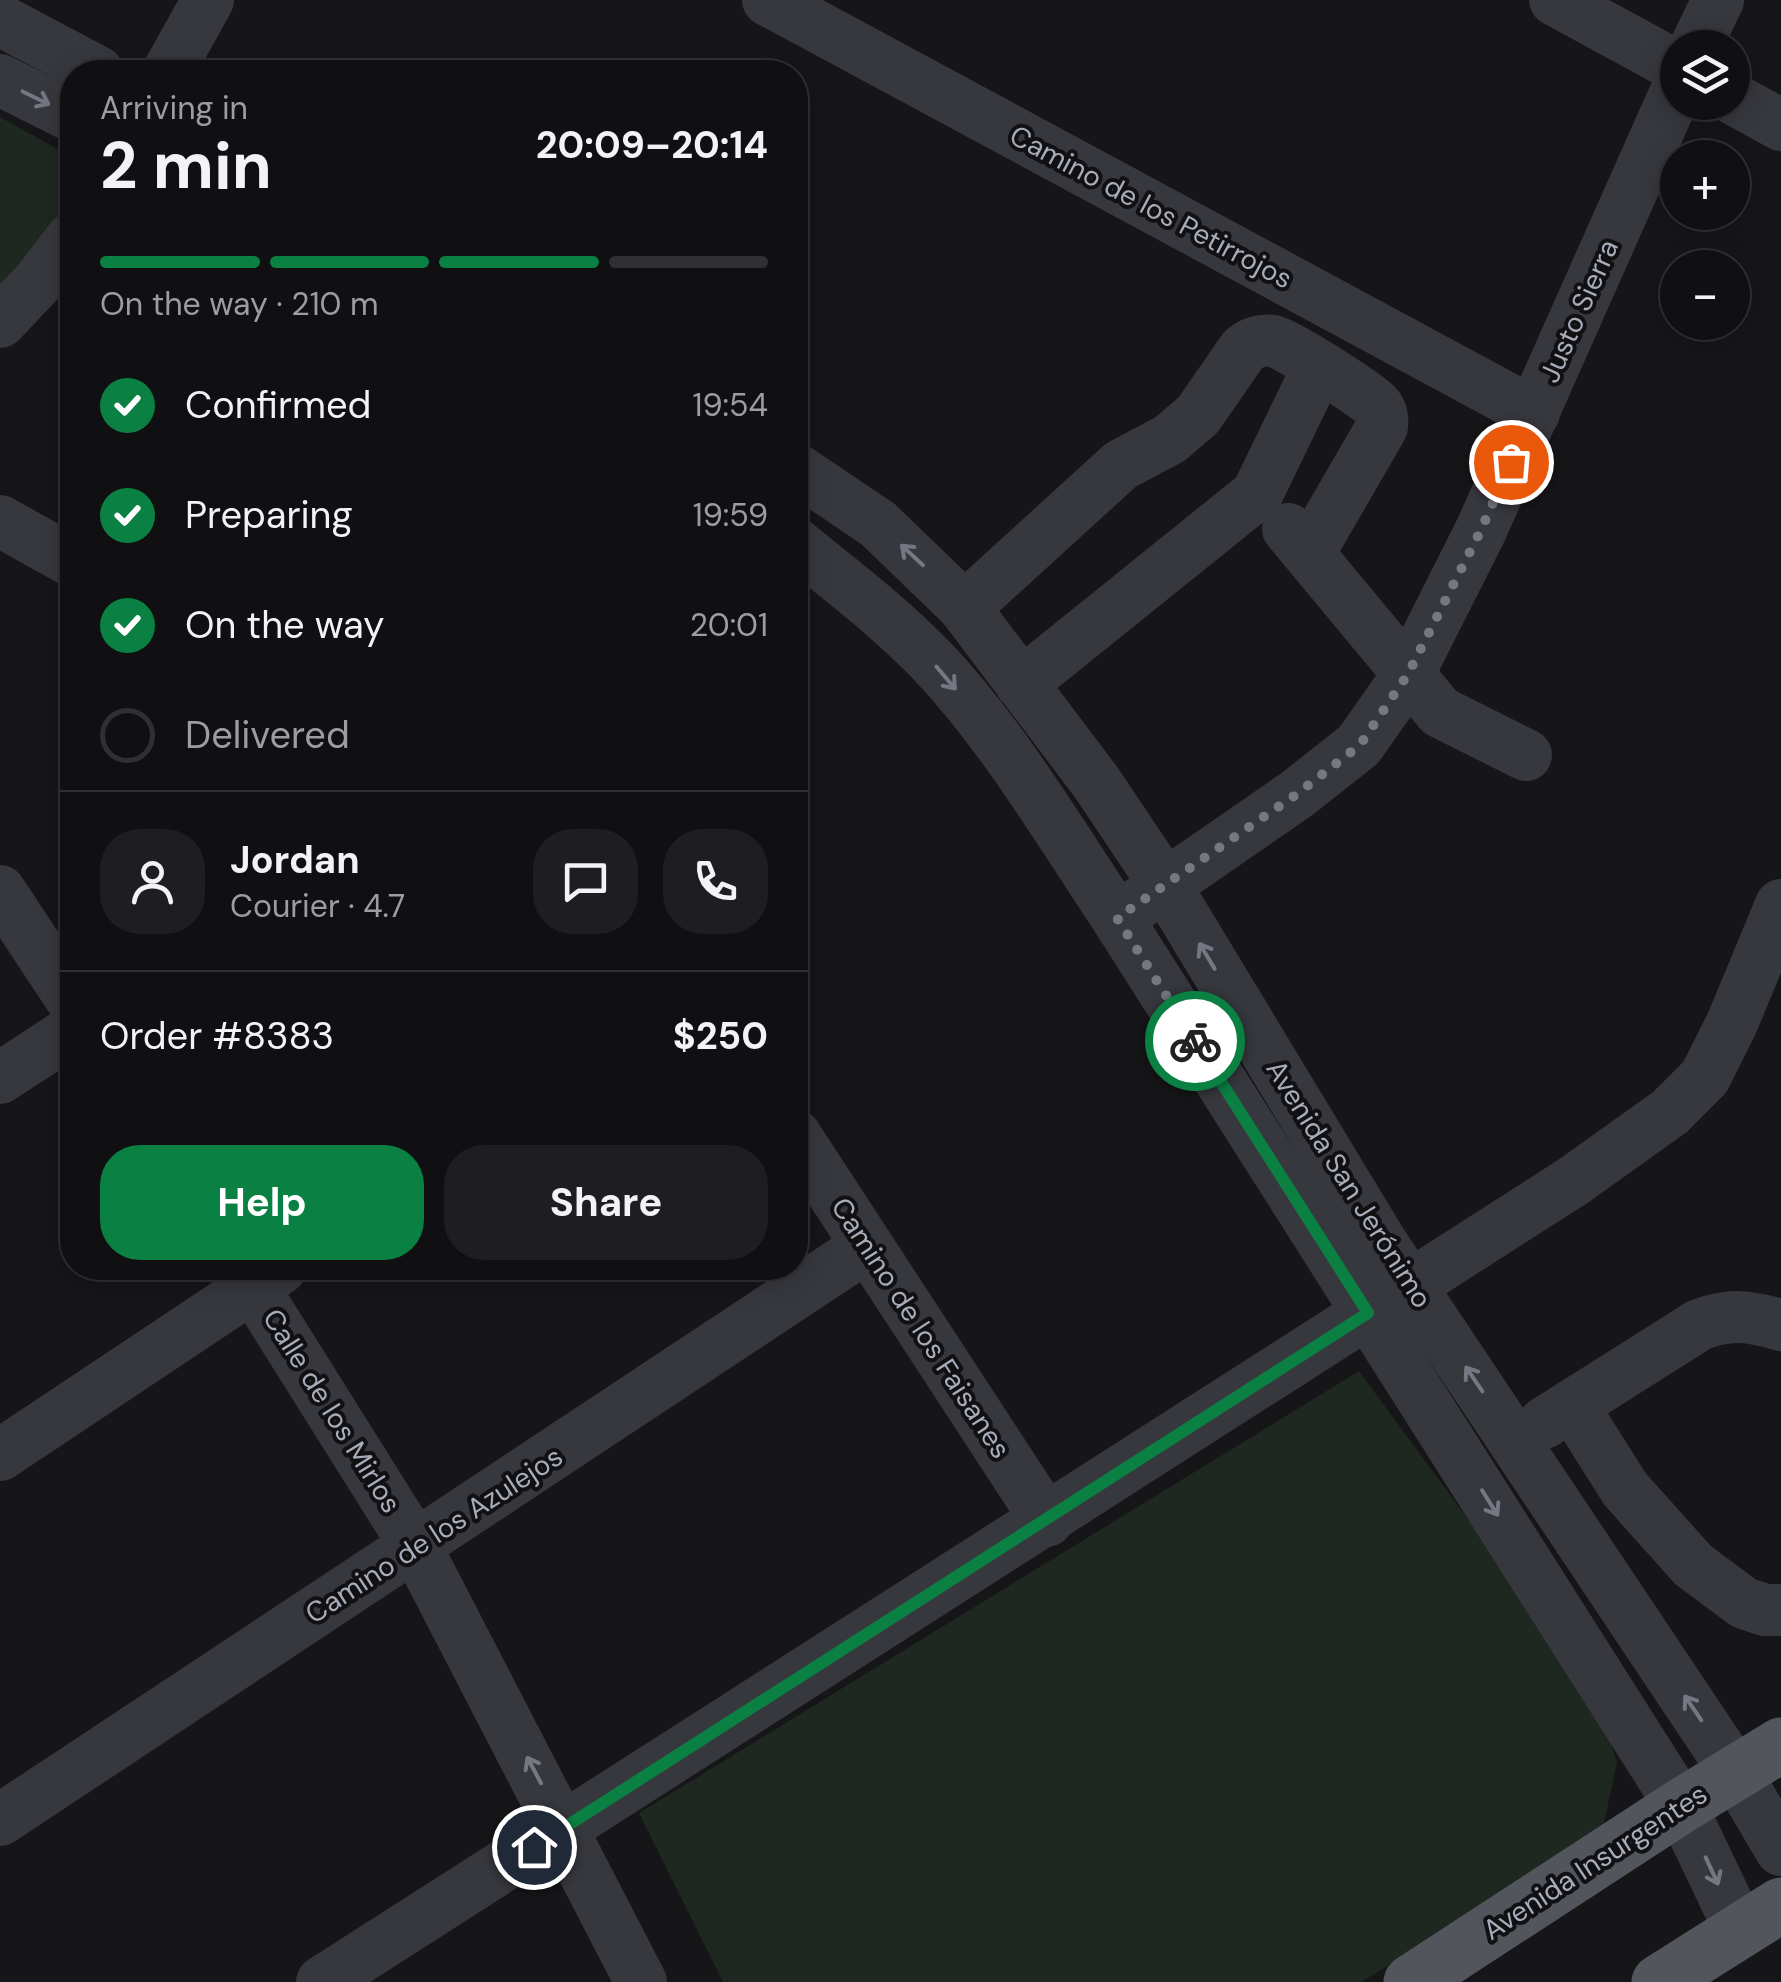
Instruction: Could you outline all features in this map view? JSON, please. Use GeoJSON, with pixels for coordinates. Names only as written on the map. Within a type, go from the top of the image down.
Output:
{"type":"FeatureCollection","features":[{"type":"Feature","properties":{"kind":"main road","name":"Avenida Insurgentes"},"geometry":{"type":"LineString","coordinates":[[1411,1982],[1758,1758]]}},
{"type":"Feature","properties":{"kind":"main road"},"geometry":{"type":"LineString","coordinates":[[1659,1982],[1761,1919]]}},
{"type":"Feature","properties":{"kind":"street"},"geometry":{"type":"LineString","coordinates":[[175,60],[208,0]]}},
{"type":"Feature","properties":{"kind":"street","name":"Camino de los Petirrojos"},"geometry":{"type":"LineString","coordinates":[[768,0],[1534,413]]}},
{"type":"Feature","properties":{"kind":"street"},"geometry":{"type":"LineString","coordinates":[[1555,0],[1660,57]]}},
{"type":"Feature","properties":{"kind":"street"},"geometry":{"type":"LineString","coordinates":[[1704,30],[1718,0]]}},
{"type":"Feature","properties":{"kind":"street"},"geometry":{"type":"LineString","coordinates":[[0,20],[75,60]]}},
{"type":"Feature","properties":{"kind":"street"},"geometry":{"type":"LineString","coordinates":[[0,80],[60,110]]}},
{"type":"Feature","properties":{"kind":"street"},"geometry":{"type":"LineString","coordinates":[[1750,108],[1781,124]]}},
{"type":"Feature","properties":{"kind":"street","name":"Justo Sierra"},"geometry":{"type":"LineString","coordinates":[[1117,918],[1297,794],[1360,745],[1408,674],[1481,530],[1663,120]]}},
{"type":"Feature","properties":{"kind":"street"},"geometry":{"type":"LineString","coordinates":[[0,322],[60,254]]}},
{"type":"Feature","properties":{"kind":"street"},"geometry":{"type":"LineString","coordinates":[[963,606],[1122,465],[1170,439],[1198,415],[1251,343],[1274,341],[1375,404],[1383,416],[1382,427],[1309,553]]}},
{"type":"Feature","properties":{"kind":"street"},"geometry":{"type":"LineString","coordinates":[[1021,684],[1257,494],[1319,366]]}},
{"type":"Feature","properties":{"kind":"street","name":"Avenida San Jerónimo"},"geometry":{"type":"LineString","coordinates":[[808,477],[878,524],[963,606],[1096,782],[1165,886],[1381,1242],[1389,1299],[1515,1442],[1625,1607],[1758,1758],[1781,1850]]}},
{"type":"Feature","properties":{"kind":"street"},"geometry":{"type":"LineString","coordinates":[[1257,494],[1440,712],[1526,755]]}},
{"type":"Feature","properties":{"kind":"street"},"geometry":{"type":"LineString","coordinates":[[0,520],[60,554]]}},
{"type":"Feature","properties":{"kind":"street","name":"Avenida San Jerónimo"},"geometry":{"type":"LineString","coordinates":[[808,553],[867,601],[934,664],[976,713],[1389,1299],[1681,1806],[1761,1919]]}},
{"type":"Feature","properties":{"kind":"street"},"geometry":{"type":"LineString","coordinates":[[0,891],[60,970]]}},
{"type":"Feature","properties":{"kind":"street"},"geometry":{"type":"LineString","coordinates":[[322,1982],[1586,1173],[1670,1112],[1705,1077],[1781,905]]}},
{"type":"Feature","properties":{"kind":"street"},"geometry":{"type":"LineString","coordinates":[[0,1078],[60,1039]]}},
{"type":"Feature","properties":{"kind":"street","name":"Camino de los Faisanes"},"geometry":{"type":"LineString","coordinates":[[808,1156],[1046,1520]]}},
{"type":"Feature","properties":{"kind":"street","name":"Camino de los Azulejos"},"geometry":{"type":"LineString","coordinates":[[0,1820],[866,1248]]}},
{"type":"Feature","properties":{"kind":"street"},"geometry":{"type":"LineString","coordinates":[[0,1455],[249,1280]]}},
{"type":"Feature","properties":{"kind":"street","name":"Calle de los Mirlos"},"geometry":{"type":"LineString","coordinates":[[263,1280],[416,1546],[642,1982]]}},
{"type":"Feature","properties":{"kind":"street"},"geometry":{"type":"LineString","coordinates":[[1515,1442],[1699,1324],[1720,1317],[1752,1317],[1781,1325]]}},
{"type":"Feature","properties":{"kind":"street"},"geometry":{"type":"LineString","coordinates":[[1572,1405],[1625,1489],[1693,1565],[1744,1603],[1781,1610]]}},
{"type":"Feature","properties":{"kind":"street"},"geometry":{"type":"LineString","coordinates":[[1571,1526],[1625,1489]]}},
{"type":"Feature","properties":{"kind":"street"},"geometry":{"type":"LineString","coordinates":[[1625,1607],[1693,1565]]}},
{"type":"Feature","properties":{"kind":"shaded area"},"geometry":{"type":"Polygon","coordinates":[[[0,117],[60,150],[60,221],[27,273],[0,297],[0,117]]]}},
{"type":"Feature","properties":{"kind":"shaded area"},"geometry":{"type":"Polygon","coordinates":[[[1359,1371],[1481,1537],[1602,1717],[1617,1762],[1603,1828],[1362,1982],[723,1982],[639,1813],[1359,1371]]]}},
{"type":"Feature","properties":{"kind":"way so far"},"geometry":{"type":"LineString","coordinates":[[1195,1041],[1117,918],[1297,794],[1360,745],[1408,674],[1511,462]]}},
{"type":"Feature","properties":{"kind":"route"},"geometry":{"type":"LineString","coordinates":[[534,1847],[1368,1313],[1195,1041]]}}]}
